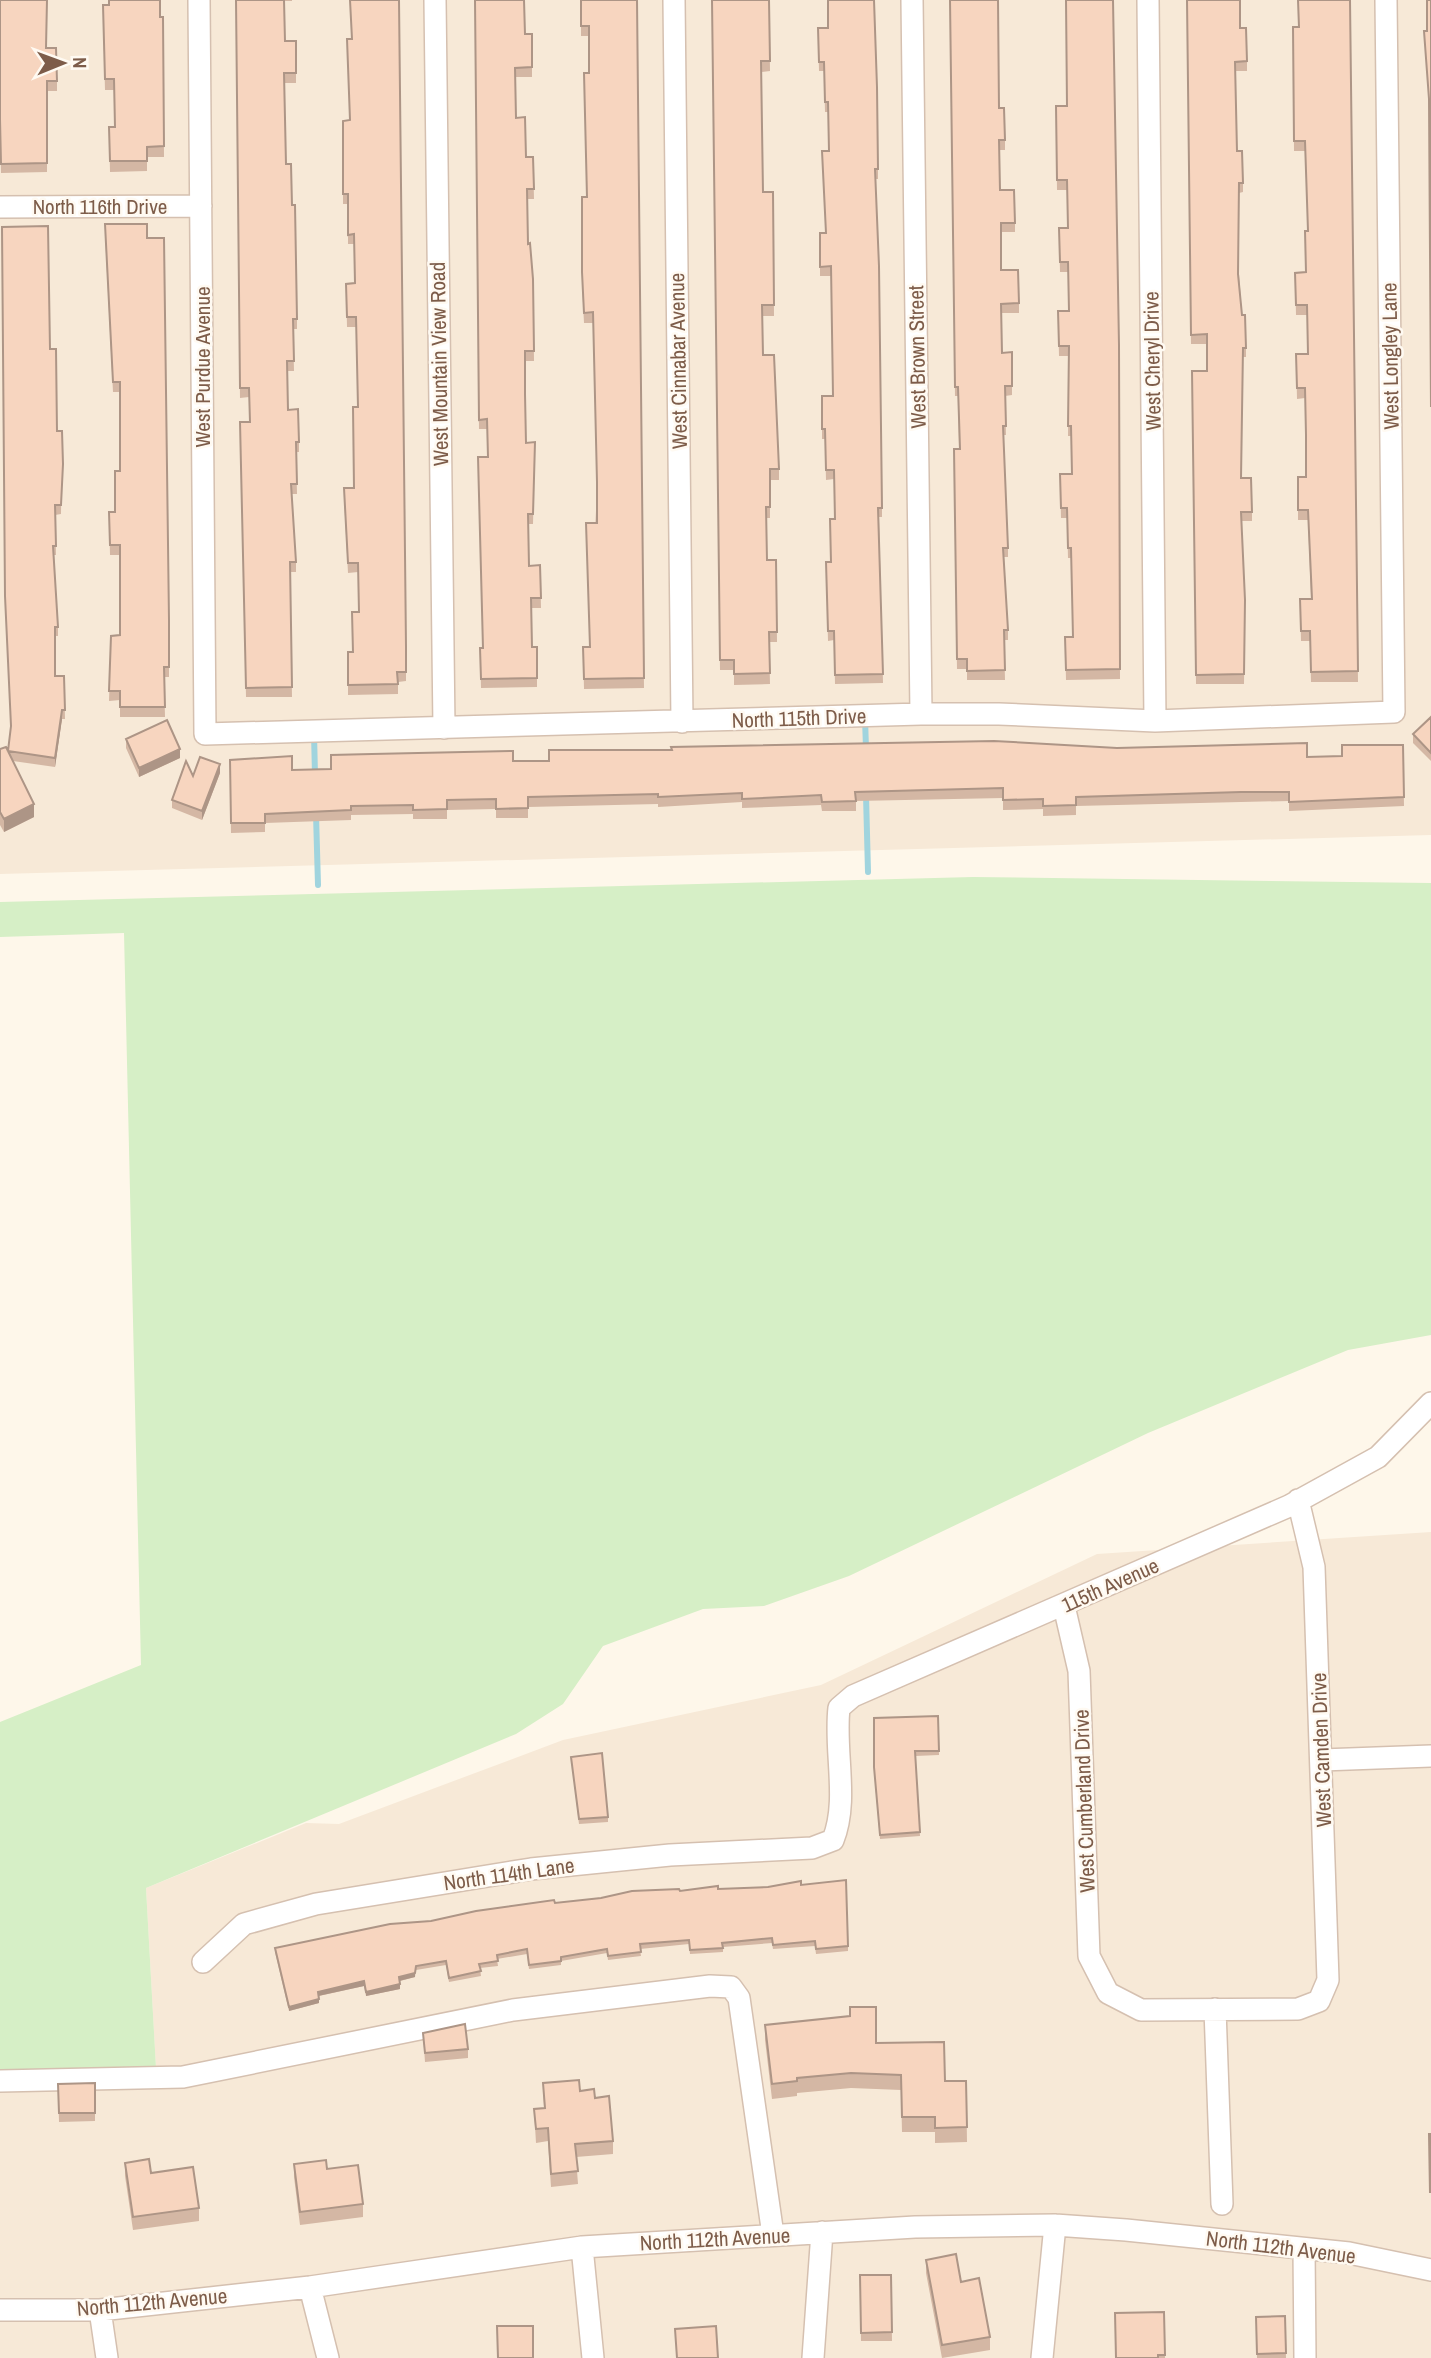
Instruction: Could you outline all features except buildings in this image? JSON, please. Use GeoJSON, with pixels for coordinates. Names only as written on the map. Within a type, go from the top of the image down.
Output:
{"type":"FeatureCollection","features":[{"type":"Feature","properties":{"kind":"street","name":"West Purdue Avenue"},"geometry":{"type":"LineString","coordinates":[[199,0],[205,734]]}},
{"type":"Feature","properties":{"kind":"street","name":"West Mountain View Road"},"geometry":{"type":"LineString","coordinates":[[435,0],[444,728]]}},
{"type":"Feature","properties":{"kind":"street","name":"West Cinnabar Avenue"},"geometry":{"type":"LineString","coordinates":[[674,0],[682,722]]}},
{"type":"Feature","properties":{"kind":"street","name":"West Brown Street"},"geometry":{"type":"LineString","coordinates":[[912,0],[921,714]]}},
{"type":"Feature","properties":{"kind":"street","name":"West Cheryl Drive"},"geometry":{"type":"LineString","coordinates":[[1148,0],[1155,721]]}},
{"type":"Feature","properties":{"kind":"street","name":"West Longley Lane"},"geometry":{"type":"LineString","coordinates":[[1386,0],[1394,712]]}},
{"type":"Feature","properties":{"kind":"street","name":"North 116th Drive"},"geometry":{"type":"LineString","coordinates":[[0,207],[201,206]]}},
{"type":"Feature","properties":{"kind":"street","name":"North 115th Drive"},"geometry":{"type":"LineString","coordinates":[[205,734],[921,714],[999,714],[1155,721],[1394,712]]}},
{"type":"Feature","properties":{"kind":"street","name":"115th Avenue"},"geometry":{"type":"LineString","coordinates":[[833,1840],[841,1821],[836,1734],[839,1708],[853,1696],[1064,1606],[1298,1500],[1378,1457],[1431,1403]]}},
{"type":"Feature","properties":{"kind":"street","name":"West Camden Drive"},"geometry":{"type":"LineString","coordinates":[[1215,2009],[1298,2009],[1319,2001],[1328,1980],[1314,1567],[1298,1500]]}},
{"type":"Feature","properties":{"kind":"street","name":"West Cumberland Drive"},"geometry":{"type":"LineString","coordinates":[[1064,1606],[1079,1671],[1090,1956],[1108,1993],[1141,2010],[1215,2009]]}},
{"type":"Feature","properties":{"kind":"street"},"geometry":{"type":"LineString","coordinates":[[1322,1760],[1431,1756]]}},
{"type":"Feature","properties":{"kind":"street","name":"North 114th Lane"},"geometry":{"type":"LineString","coordinates":[[203,1962],[244,1924],[316,1904],[531,1869],[670,1855],[812,1848],[833,1840]]}},
{"type":"Feature","properties":{"kind":"street"},"geometry":{"type":"LineString","coordinates":[[0,2081],[183,2077],[513,2010],[710,1986],[731,1987],[739,1998],[773,2235]]}},
{"type":"Feature","properties":{"kind":"street"},"geometry":{"type":"LineString","coordinates":[[1215,2009],[1222,2204]]}},
{"type":"Feature","properties":{"kind":"street"},"geometry":{"type":"LineString","coordinates":[[1042,2358],[1055,2225]]}},
{"type":"Feature","properties":{"kind":"street","name":"North 112th Avenue"},"geometry":{"type":"LineString","coordinates":[[0,2310],[100,2309],[310,2287],[582,2247],[822,2232],[1055,2225],[1349,2253],[1431,2270]]}},
{"type":"Feature","properties":{"kind":"street"},"geometry":{"type":"LineString","coordinates":[[813,2358],[822,2232]]}},
{"type":"Feature","properties":{"kind":"street"},"geometry":{"type":"LineString","coordinates":[[582,2247],[593,2358]]}},
{"type":"Feature","properties":{"kind":"street"},"geometry":{"type":"LineString","coordinates":[[1304,2249],[1305,2358]]}},
{"type":"Feature","properties":{"kind":"street"},"geometry":{"type":"LineString","coordinates":[[310,2287],[328,2358]]}},
{"type":"Feature","properties":{"kind":"street"},"geometry":{"type":"LineString","coordinates":[[100,2309],[107,2358]]}},
{"type":"Feature","properties":{"kind":"shaded area"},"geometry":{"type":"Polygon","coordinates":[[[0,0],[1431,0],[1431,835],[0,874],[0,0]]]}},
{"type":"Feature","properties":{"kind":"shaded area"},"geometry":{"type":"Polygon","coordinates":[[[1431,1532],[1431,2358],[0,2358],[0,2070],[156,2068],[146,1888],[306,1823],[339,1824],[563,1740],[821,1685],[1097,1554],[1431,1532]]]}},
{"type":"Feature","properties":{"kind":"green space"},"geometry":{"type":"Polygon","coordinates":[[[973,877],[1431,883],[1431,1335],[1348,1350],[1148,1433],[849,1576],[764,1606],[703,1609],[603,1646],[563,1704],[516,1734],[146,1888],[156,2068],[0,2070],[0,1722],[141,1665],[124,933],[0,937],[0,902],[973,877]]]}},
{"type":"Feature","properties":{"kind":"waterway"},"geometry":{"type":"LineString","coordinates":[[865,718],[866,749]]}},
{"type":"Feature","properties":{"kind":"waterway"},"geometry":{"type":"LineString","coordinates":[[314,733],[315,775]]}},
{"type":"Feature","properties":{"kind":"waterway"},"geometry":{"type":"LineString","coordinates":[[866,795],[868,872]]}},
{"type":"Feature","properties":{"kind":"waterway"},"geometry":{"type":"LineString","coordinates":[[316,814],[318,885]]}}]}
